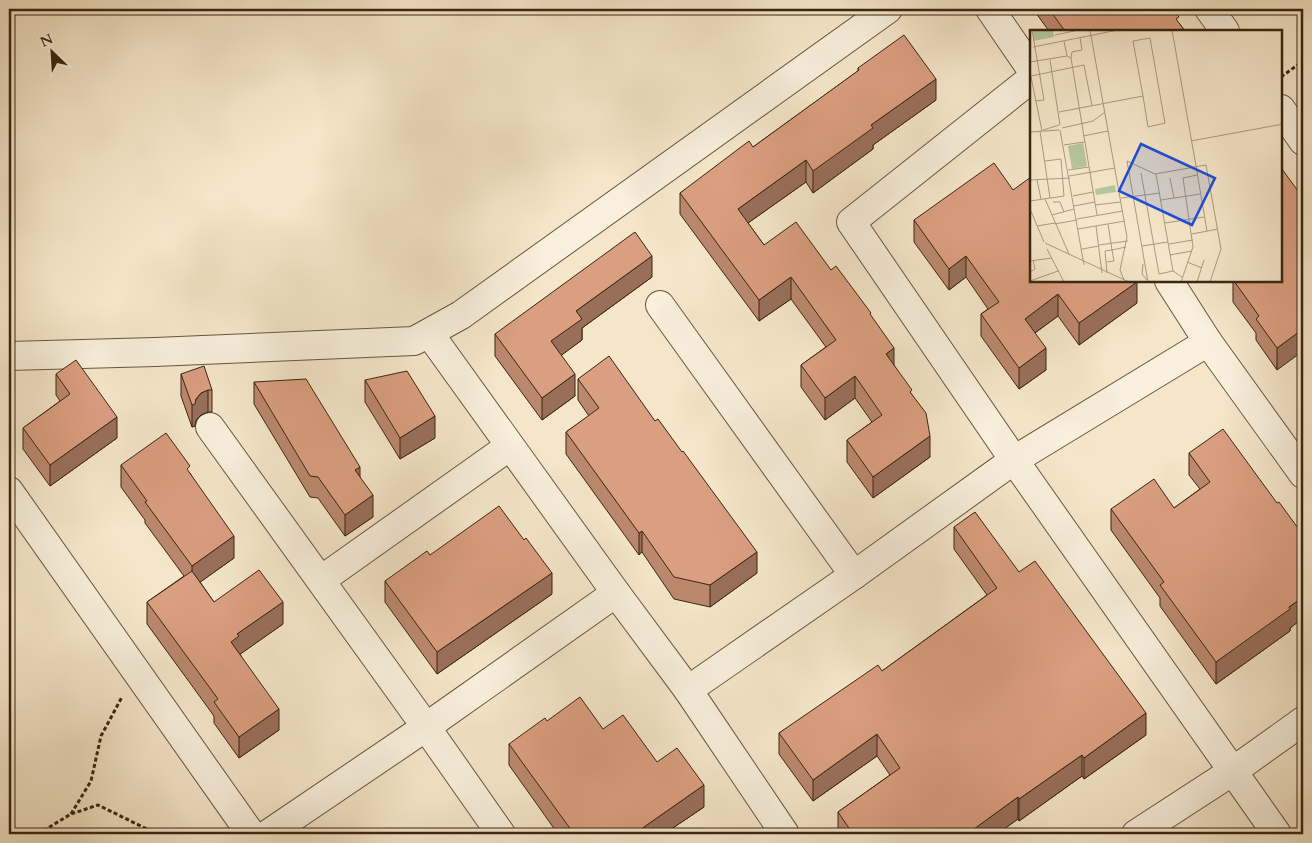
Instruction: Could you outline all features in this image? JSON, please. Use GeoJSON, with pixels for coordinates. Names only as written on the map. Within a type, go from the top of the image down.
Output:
{"type":"FeatureCollection","features":[{"type":"Feature","properties":{"kind":"street"},"geometry":{"type":"LineString","coordinates":[[9,356],[414,341],[461,315],[888,9]]}},
{"type":"Feature","properties":{"kind":"street"},"geometry":{"type":"LineString","coordinates":[[990,9],[1030,68]]}},
{"type":"Feature","properties":{"kind":"street"},"geometry":{"type":"LineString","coordinates":[[1209,9],[1224,30]]}},
{"type":"Feature","properties":{"kind":"street"},"geometry":{"type":"LineString","coordinates":[[1030,80],[851,222],[1014,460],[1277,834]]}},
{"type":"Feature","properties":{"kind":"street"},"geometry":{"type":"LineString","coordinates":[[1282,110],[1303,141]]}},
{"type":"Feature","properties":{"kind":"street"},"geometry":{"type":"LineString","coordinates":[[1170,282],[1208,342],[1303,474]]}},
{"type":"Feature","properties":{"kind":"street"},"geometry":{"type":"LineString","coordinates":[[660,305],[854,575]]}},
{"type":"Feature","properties":{"kind":"street"},"geometry":{"type":"LineString","coordinates":[[429,333],[688,690],[785,834]]}},
{"type":"Feature","properties":{"kind":"street"},"geometry":{"type":"LineString","coordinates":[[688,690],[854,575],[1014,460],[1208,342]]}},
{"type":"Feature","properties":{"kind":"street"},"geometry":{"type":"LineString","coordinates":[[210,426],[501,834]]}},
{"type":"Feature","properties":{"kind":"street"},"geometry":{"type":"LineString","coordinates":[[321,580],[510,446]]}},
{"type":"Feature","properties":{"kind":"street"},"geometry":{"type":"LineString","coordinates":[[9,491],[251,834]]}},
{"type":"Feature","properties":{"kind":"street"},"geometry":{"type":"LineString","coordinates":[[268,834],[426,727],[616,593]]}},
{"type":"Feature","properties":{"kind":"street"},"geometry":{"type":"LineString","coordinates":[[1136,834],[1233,771],[1303,721]]}},
{"type":"Feature","properties":{"kind":"path"},"geometry":{"type":"LineString","coordinates":[[1282,76],[1303,60]]}},
{"type":"Feature","properties":{"kind":"path"},"geometry":{"type":"LineString","coordinates":[[70,814],[91,781],[101,736],[123,695],[143,681]]}},
{"type":"Feature","properties":{"kind":"path"},"geometry":{"type":"LineString","coordinates":[[38,834],[70,814],[98,805],[157,834]]}},
{"type":"Feature","properties":{"kind":"building"},"geometry":{"type":"Polygon","coordinates":[[[1049,9],[1110,9],[1111,11],[1114,9],[1173,9],[1179,17],[1176,19],[1184,30],[1064,30],[1049,9]]]}},
{"type":"Feature","properties":{"kind":"building"},"geometry":{"type":"Polygon","coordinates":[[[904,35],[936,79],[871,125],[873,128],[813,171],[806,160],[738,209],[764,245],[796,222],[831,270],[836,266],[894,348],[886,354],[926,413],[930,436],[873,477],[847,440],[882,415],[855,376],[825,398],[801,365],[836,340],[791,277],[759,300],[680,193],[749,141],[753,147],[904,35]]]}},
{"type":"Feature","properties":{"kind":"building"},"geometry":{"type":"Polygon","coordinates":[[[994,163],[1013,190],[1030,178],[1030,282],[1137,282],[1079,323],[1058,294],[1025,319],[1046,348],[1019,368],[981,314],[999,302],[966,256],[949,269],[914,220],[994,163]]]}},
{"type":"Feature","properties":{"kind":"building"},"geometry":{"type":"Polygon","coordinates":[[[1282,169],[1303,198],[1300,202],[1303,206],[1303,329],[1277,348],[1256,319],[1259,316],[1235,282],[1282,282],[1282,169]]]}},
{"type":"Feature","properties":{"kind":"building"},"geometry":{"type":"Polygon","coordinates":[[[635,232],[652,256],[576,311],[582,319],[551,341],[575,374],[542,398],[495,334],[635,232]]]}},
{"type":"Feature","properties":{"kind":"building"},"geometry":{"type":"Polygon","coordinates":[[[609,356],[655,421],[658,419],[683,451],[757,552],[710,585],[674,577],[642,531],[639,533],[566,432],[599,408],[578,379],[609,356]]]}},
{"type":"Feature","properties":{"kind":"building"},"geometry":{"type":"Polygon","coordinates":[[[76,360],[117,417],[50,465],[23,428],[70,394],[56,374],[76,360]]]}},
{"type":"Feature","properties":{"kind":"building"},"geometry":{"type":"Polygon","coordinates":[[[204,366],[212,390],[201,393],[196,399],[195,404],[192,405],[181,374],[204,366]]]}},
{"type":"Feature","properties":{"kind":"building"},"geometry":{"type":"Polygon","coordinates":[[[407,371],[435,416],[400,438],[365,380],[407,371]]]}},
{"type":"Feature","properties":{"kind":"building"},"geometry":{"type":"Polygon","coordinates":[[[306,379],[360,467],[355,470],[373,495],[345,515],[318,477],[310,476],[254,382],[306,379]]]}},
{"type":"Feature","properties":{"kind":"building"},"geometry":{"type":"Polygon","coordinates":[[[1223,429],[1303,535],[1303,597],[1289,607],[1290,609],[1216,662],[1160,585],[1164,582],[1111,509],[1154,479],[1174,508],[1210,482],[1189,453],[1223,429]]]}},
{"type":"Feature","properties":{"kind":"building"},"geometry":{"type":"Polygon","coordinates":[[[166,433],[190,466],[187,469],[234,536],[192,566],[145,502],[147,501],[121,465],[166,433]]]}},
{"type":"Feature","properties":{"kind":"building"},"geometry":{"type":"Polygon","coordinates":[[[499,506],[552,573],[437,652],[385,581],[427,551],[430,555],[499,506]]]}},
{"type":"Feature","properties":{"kind":"building"},"geometry":{"type":"Polygon","coordinates":[[[975,512],[1019,572],[1035,561],[1146,713],[1084,758],[1082,755],[1019,799],[1018,797],[967,834],[853,834],[838,812],[900,768],[877,734],[813,780],[779,733],[878,665],[882,671],[997,588],[954,527],[975,512]]]}},
{"type":"Feature","properties":{"kind":"building"},"geometry":{"type":"Polygon","coordinates":[[[259,570],[283,602],[237,634],[239,636],[231,642],[279,709],[239,737],[214,702],[218,699],[147,602],[192,571],[214,602],[259,570]]]}},
{"type":"Feature","properties":{"kind":"building"},"geometry":{"type":"Polygon","coordinates":[[[580,697],[603,729],[623,715],[657,762],[677,748],[704,785],[634,834],[574,834],[509,744],[545,718],[547,721],[580,697]]]}}]}
